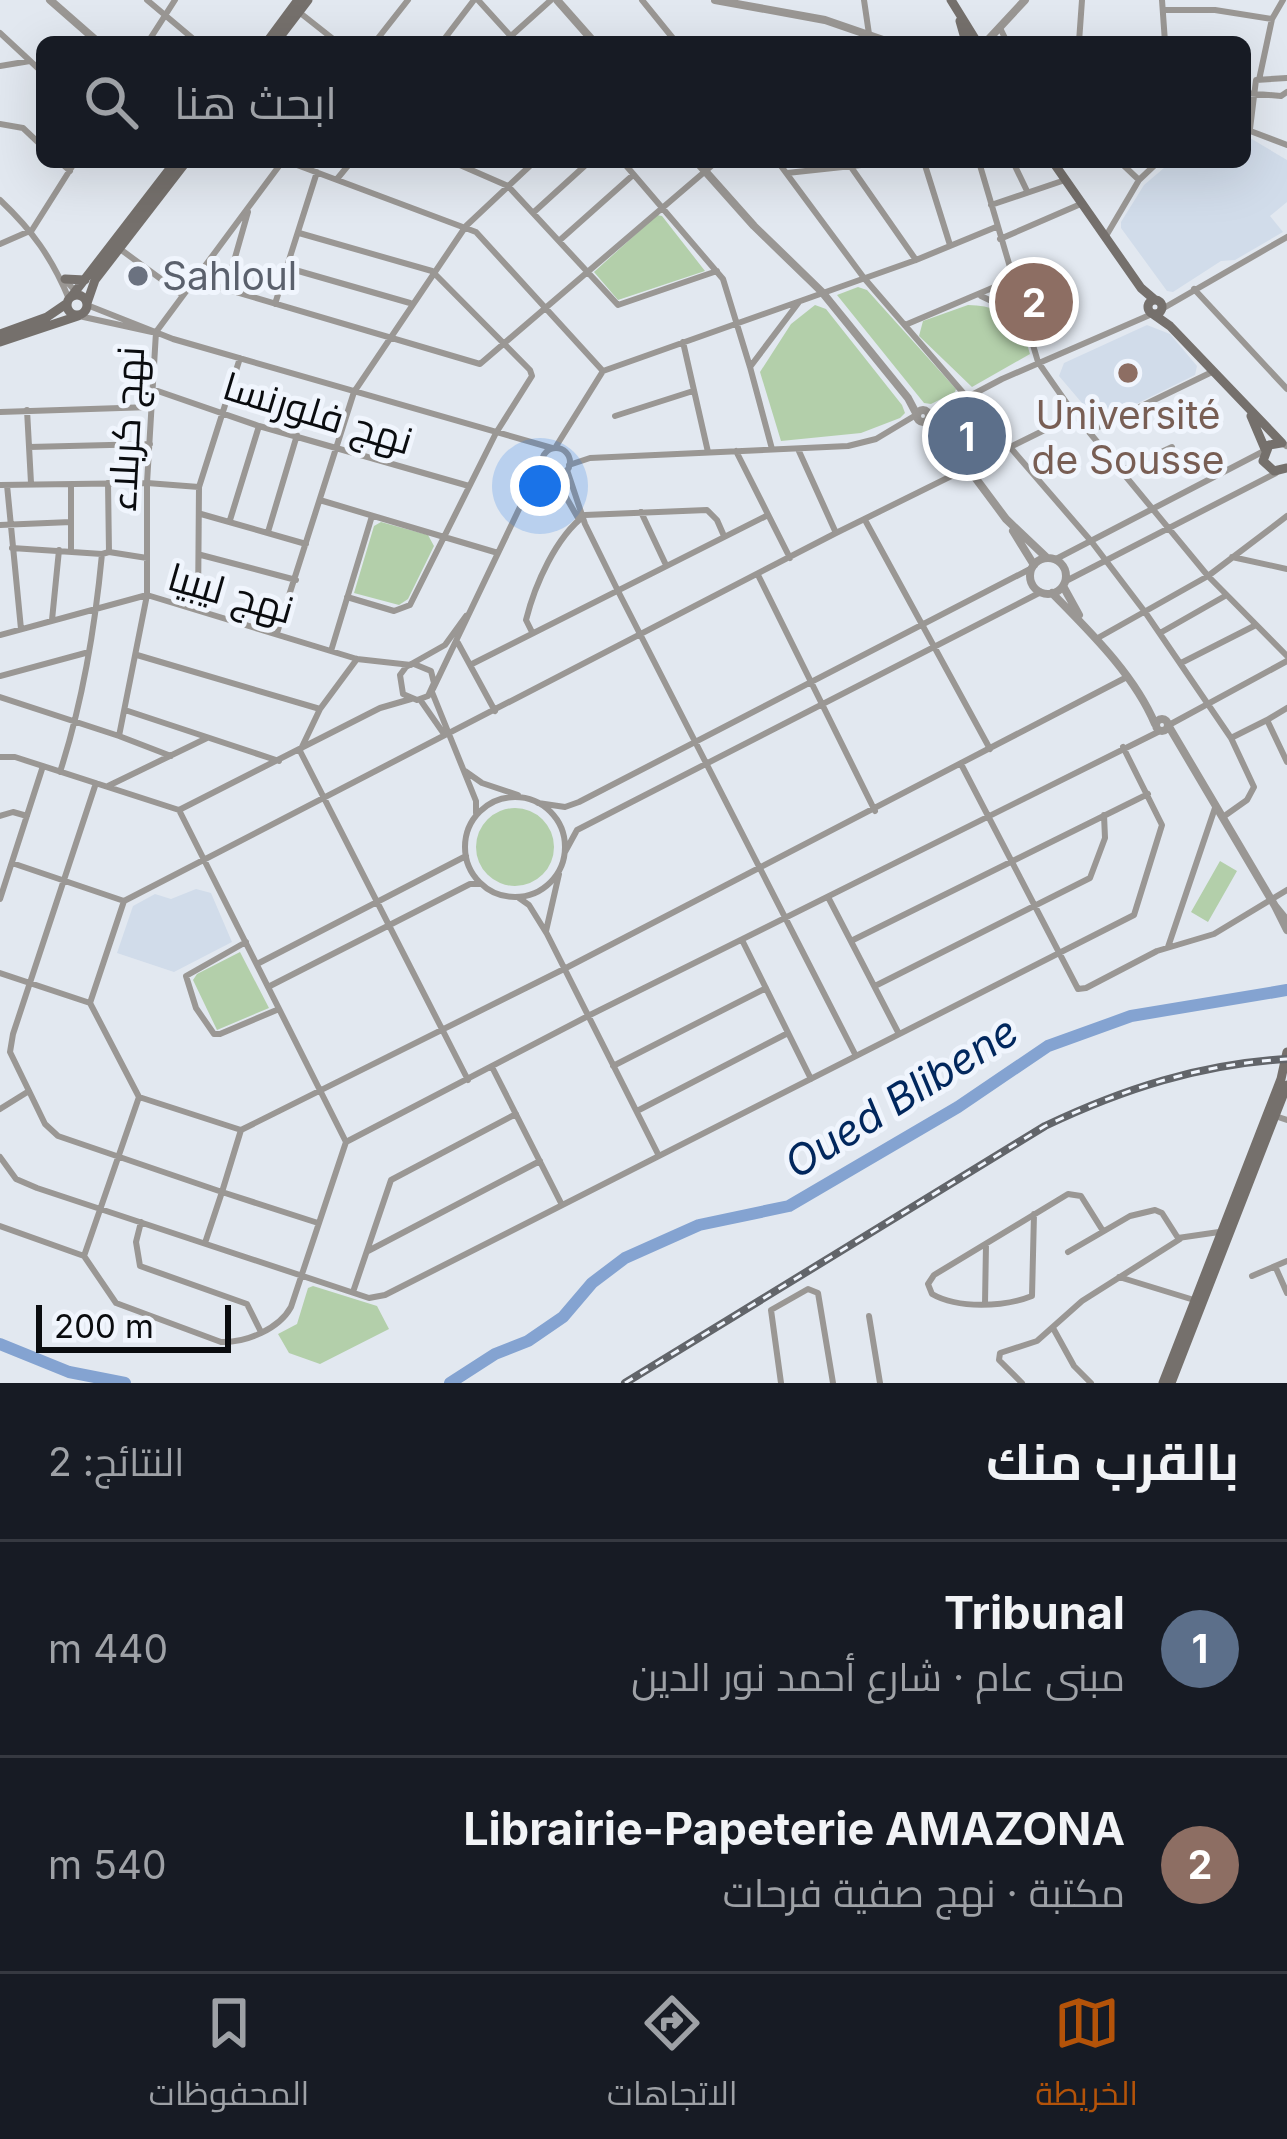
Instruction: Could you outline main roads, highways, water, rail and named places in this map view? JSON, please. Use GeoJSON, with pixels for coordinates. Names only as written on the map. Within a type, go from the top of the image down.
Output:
{"type":"FeatureCollection","features":[{"type":"Feature","properties":{"kind":"main road"},"geometry":{"type":"LineString","coordinates":[[276,36],[308,0]]}},
{"type":"Feature","properties":{"kind":"main road"},"geometry":{"type":"LineString","coordinates":[[951,0],[964,36]]}},
{"type":"Feature","properties":{"kind":"main road"},"geometry":{"type":"LineString","coordinates":[[959,16],[988,36]]}},
{"type":"Feature","properties":{"kind":"main road"},"geometry":{"type":"LineString","coordinates":[[78,316],[69,313],[86,280],[170,168]]}},
{"type":"Feature","properties":{"kind":"main road"},"geometry":{"type":"LineString","coordinates":[[0,338],[77,299],[181,168]]}},
{"type":"Feature","properties":{"kind":"main road"},"geometry":{"type":"LineString","coordinates":[[1057,168],[1155,308],[1248,412],[1286,445]]}},
{"type":"Feature","properties":{"kind":"main road"},"geometry":{"type":"LineString","coordinates":[[62,277],[86,280]]}},
{"type":"Feature","properties":{"kind":"main road"},"geometry":{"type":"LineString","coordinates":[[77,299],[78,316]]}},
{"type":"Feature","properties":{"kind":"main road"},"geometry":{"type":"LineString","coordinates":[[0,338],[78,316]]}},
{"type":"Feature","properties":{"kind":"main road"},"geometry":{"type":"LineString","coordinates":[[1248,412],[1264,450],[1265,466],[1284,470]]}},
{"type":"Feature","properties":{"kind":"main road"},"geometry":{"type":"LineString","coordinates":[[1264,450],[1273,443],[1286,445]]}},
{"type":"Feature","properties":{"kind":"main road"},"geometry":{"type":"LineString","coordinates":[[1197,1301],[1219,1232],[1274,1115],[1287,1052]]}},
{"type":"Feature","properties":{"kind":"main road"},"geometry":{"type":"LineString","coordinates":[[1167,1383],[1287,1085]]}},
{"type":"Feature","properties":{"kind":"waterway","name":"Oued Blibene"},"geometry":{"type":"LineString","coordinates":[[450,1383],[563,1317],[592,1283],[625,1258],[699,1225],[789,1206],[958,1107],[1048,1046],[1131,1016],[1287,990]]}},
{"type":"Feature","properties":{"kind":"waterway","name":"Oued Blibene"},"geometry":{"type":"LineString","coordinates":[[0,1344],[69,1372],[125,1383]]}},
{"type":"Feature","properties":{"kind":"railway"},"geometry":{"type":"LineString","coordinates":[[625,1383],[1045,1126],[1163,1080],[1223,1066],[1287,1059]]}},
{"type":"Feature","properties":{"kind":"place","name":"Sahloul"},"geometry":{"type":"Point","coordinates":[138,276]}},
{"type":"Feature","properties":{"kind":"place","name":"Librairie-Papeterie AMAZONA"},"geometry":{"type":"Point","coordinates":[1034,302]}},
{"type":"Feature","properties":{"kind":"place","name":"Université de Sousse"},"geometry":{"type":"Point","coordinates":[1128,373]}},
{"type":"Feature","properties":{"kind":"place","name":"Tribunal"},"geometry":{"type":"Point","coordinates":[967,436]}}]}
